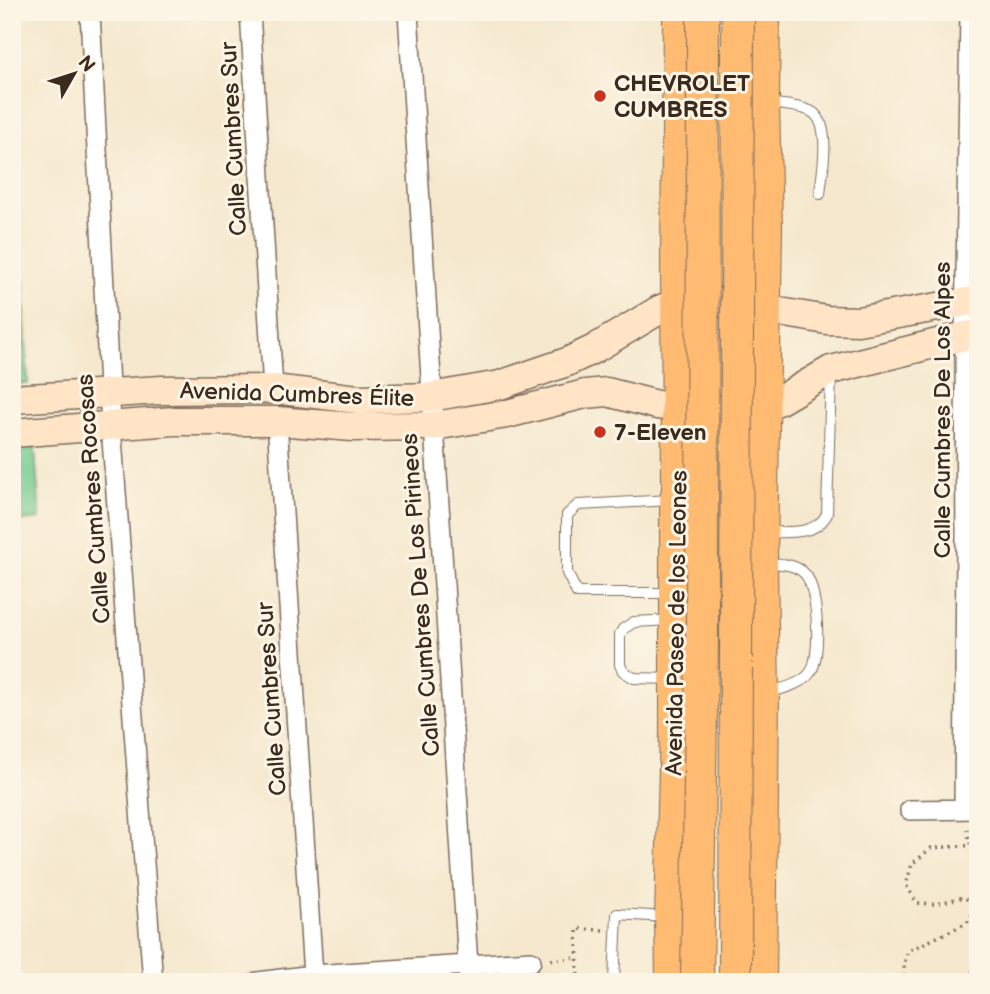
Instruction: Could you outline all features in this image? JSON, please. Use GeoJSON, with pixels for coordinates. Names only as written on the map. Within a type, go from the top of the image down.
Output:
{"type":"FeatureCollection","features":[{"type":"Feature","properties":{"kind":"main road","name":"Avenida Paseo de los Leones"},"geometry":{"type":"LineString","coordinates":[[672,982],[677,680],[679,12]]}},
{"type":"Feature","properties":{"kind":"main road"},"geometry":{"type":"LineString","coordinates":[[697,982],[702,642],[703,12]]}},
{"type":"Feature","properties":{"kind":"main road"},"geometry":{"type":"LineString","coordinates":[[735,982],[738,12]]}},
{"type":"Feature","properties":{"kind":"main road"},"geometry":{"type":"LineString","coordinates":[[760,982],[763,695],[761,534],[766,229],[764,12]]}},
{"type":"Feature","properties":{"kind":"main road"},"geometry":{"type":"LineString","coordinates":[[677,213],[683,229],[692,238],[706,244],[747,243],[766,229]]}},
{"type":"Feature","properties":{"kind":"main road"},"geometry":{"type":"LineString","coordinates":[[677,495],[695,480],[729,482],[744,486],[754,495],[761,534]]}},
{"type":"Feature","properties":{"kind":"street","name":"Calle Cumbres Rocosas"},"geometry":{"type":"LineString","coordinates":[[90,12],[111,426],[153,982]]}},
{"type":"Feature","properties":{"kind":"street","name":"Calle Cumbres Sur"},"geometry":{"type":"LineString","coordinates":[[250,12],[273,389]]}},
{"type":"Feature","properties":{"kind":"street","name":"Calle Cumbres De Los Pirineos"},"geometry":{"type":"LineString","coordinates":[[408,12],[468,974]]}},
{"type":"Feature","properties":{"kind":"street","name":"Calle Cumbres De Los Alpes"},"geometry":{"type":"LineString","coordinates":[[970,12],[972,301],[966,562],[971,809]]}},
{"type":"Feature","properties":{"kind":"street","name":"Avenida Cumbres Élite"},"geometry":{"type":"LineString","coordinates":[[12,399],[162,390],[273,389],[358,399],[431,397],[500,385],[567,362],[678,302],[721,302],[827,320],[858,321],[972,301]]}},
{"type":"Feature","properties":{"kind":"street","name":"Avenida Cumbres Élite"},"geometry":{"type":"LineString","coordinates":[[12,433],[174,421],[277,421],[353,427],[434,426],[507,414],[585,394],[607,392],[657,405],[723,410],[764,407],[831,370],[971,336]]}},
{"type":"Feature","properties":{"kind":"street","name":"Calle Cumbres Sur"},"geometry":{"type":"LineString","coordinates":[[277,421],[313,975]]}},
{"type":"Feature","properties":{"kind":"street"},"geometry":{"type":"LineString","coordinates":[[909,810],[971,809]]}},
{"type":"Feature","properties":{"kind":"street"},"geometry":{"type":"LineString","coordinates":[[258,982],[313,975],[468,974],[531,961]]}},
{"type":"Feature","properties":{"kind":"lane"},"geometry":{"type":"LineString","coordinates":[[763,102],[810,111],[818,117],[825,136],[820,194]]}},
{"type":"Feature","properties":{"kind":"lane"},"geometry":{"type":"LineString","coordinates":[[761,534],[802,531],[816,527],[823,522],[827,514],[831,370]]}},
{"type":"Feature","properties":{"kind":"lane"},"geometry":{"type":"LineString","coordinates":[[677,495],[578,505],[567,515],[567,573],[577,593],[677,607]]}},
{"type":"Feature","properties":{"kind":"lane"},"geometry":{"type":"LineString","coordinates":[[761,534],[805,573],[812,584],[817,649],[810,673],[802,680],[763,695]]}},
{"type":"Feature","properties":{"kind":"lane"},"geometry":{"type":"LineString","coordinates":[[677,607],[634,622],[620,634],[620,665],[628,675],[634,678],[677,680]]}},
{"type":"Feature","properties":{"kind":"lane"},"geometry":{"type":"LineString","coordinates":[[614,980],[617,914],[671,917]]}},
{"type":"Feature","properties":{"kind":"path"},"geometry":{"type":"LineString","coordinates":[[908,982],[904,961],[908,951],[967,923],[975,910],[971,902],[964,897],[935,904],[917,903],[906,885],[912,864],[931,848],[978,845]]}},
{"type":"Feature","properties":{"kind":"path"},"geometry":{"type":"LineString","coordinates":[[614,980],[578,980],[577,929],[617,930]]}},
{"type":"Feature","properties":{"kind":"path"},"geometry":{"type":"LineString","coordinates":[[531,961],[577,958]]}},
{"type":"Feature","properties":{"kind":"path"},"geometry":{"type":"LineString","coordinates":[[953,982],[978,968]]}},
{"type":"Feature","properties":{"kind":"green space"},"geometry":{"type":"Polygon","coordinates":[[[12,280],[23,280],[28,384],[12,383],[12,280]]]}},
{"type":"Feature","properties":{"kind":"green space"},"geometry":{"type":"Polygon","coordinates":[[[12,438],[34,438],[40,519],[12,522],[12,438]]]}},
{"type":"Feature","properties":{"kind":"place","name":"CHEVROLET CUMBRES"},"geometry":{"type":"Point","coordinates":[600,96]}},
{"type":"Feature","properties":{"kind":"place","name":"7-Eleven"},"geometry":{"type":"Point","coordinates":[600,432]}}]}
